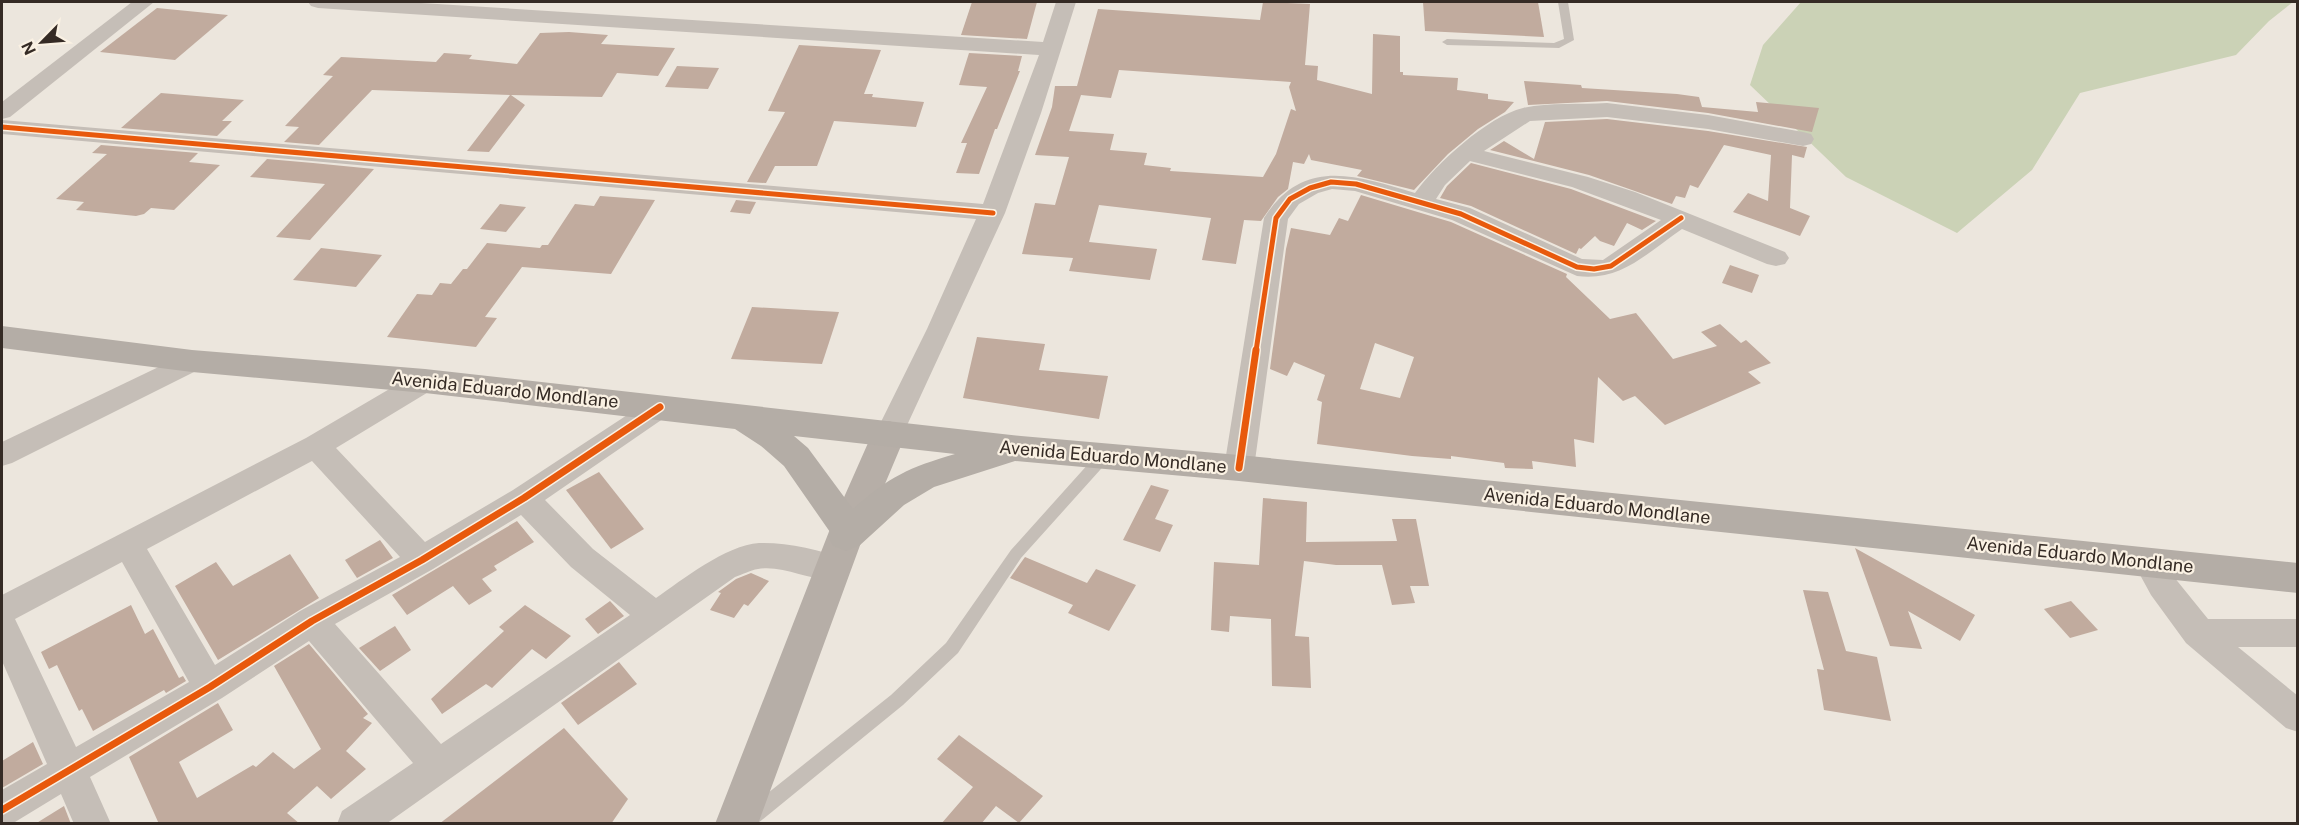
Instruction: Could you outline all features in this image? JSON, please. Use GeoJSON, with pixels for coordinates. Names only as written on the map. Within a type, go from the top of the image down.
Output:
{"type":"FeatureCollection","features":[{"type":"Feature","properties":{"kind":"main road","name":"Avenida Eduardo Mondlane"},"geometry":{"type":"LineString","coordinates":[[2,337],[192,361],[425,381],[1021,449],[1239,468],[2298,578]]}},
{"type":"Feature","properties":{"kind":"main road"},"geometry":{"type":"LineString","coordinates":[[743,418],[773,437],[796,458],[843,544]]}},
{"type":"Feature","properties":{"kind":"main road"},"geometry":{"type":"LineString","coordinates":[[736,824],[843,544],[889,434]]}},
{"type":"Feature","properties":{"kind":"main road"},"geometry":{"type":"LineString","coordinates":[[843,544],[892,495],[923,477],[1021,449]]}},
{"type":"Feature","properties":{"kind":"street"},"geometry":{"type":"LineString","coordinates":[[2,112],[144,2]]}},
{"type":"Feature","properties":{"kind":"street"},"geometry":{"type":"LineString","coordinates":[[318,2],[1052,49]]}},
{"type":"Feature","properties":{"kind":"street"},"geometry":{"type":"LineString","coordinates":[[889,434],[929,355],[993,213],[1052,49],[1066,2]]}},
{"type":"Feature","properties":{"kind":"street"},"geometry":{"type":"LineString","coordinates":[[1421,202],[1437,180],[1465,153],[1514,119],[1545,112],[1607,110],[1708,122],[1803,139]]}},
{"type":"Feature","properties":{"kind":"street"},"geometry":{"type":"LineString","coordinates":[[2,127],[993,213]]}},
{"type":"Feature","properties":{"kind":"street"},"geometry":{"type":"LineString","coordinates":[[1465,153],[1580,182],[1681,218],[1776,258]]}},
{"type":"Feature","properties":{"kind":"street"},"geometry":{"type":"LineString","coordinates":[[1239,468],[1276,218],[1290,199],[1310,188],[1331,182],[1356,184],[1461,214],[1577,267],[1590,270],[1611,266],[1681,218]]}},
{"type":"Feature","properties":{"kind":"street"},"geometry":{"type":"LineString","coordinates":[[2,455],[192,361]]}},
{"type":"Feature","properties":{"kind":"street"},"geometry":{"type":"LineString","coordinates":[[2,610],[316,446],[425,381]]}},
{"type":"Feature","properties":{"kind":"street"},"geometry":{"type":"LineString","coordinates":[[2,810],[210,687],[312,621],[422,560],[524,498],[660,407]]}},
{"type":"Feature","properties":{"kind":"street"},"geometry":{"type":"LineString","coordinates":[[316,446],[422,560]]}},
{"type":"Feature","properties":{"kind":"street"},"geometry":{"type":"LineString","coordinates":[[524,498],[582,558],[654,615]]}},
{"type":"Feature","properties":{"kind":"street"},"geometry":{"type":"LineString","coordinates":[[128,544],[210,687]]}},
{"type":"Feature","properties":{"kind":"street"},"geometry":{"type":"LineString","coordinates":[[355,824],[724,568],[757,556],[786,558],[843,544]]}},
{"type":"Feature","properties":{"kind":"street"},"geometry":{"type":"LineString","coordinates":[[2150,562],[2160,585],[2198,633],[2298,717]]}},
{"type":"Feature","properties":{"kind":"street"},"geometry":{"type":"LineString","coordinates":[[312,621],[437,765]]}},
{"type":"Feature","properties":{"kind":"street"},"geometry":{"type":"LineString","coordinates":[[2,626],[93,824]]}},
{"type":"Feature","properties":{"kind":"street"},"geometry":{"type":"LineString","coordinates":[[2198,633],[2298,633]]}},
{"type":"Feature","properties":{"kind":"lane"},"geometry":{"type":"LineString","coordinates":[[1447,42],[1555,46],[1569,40],[1563,2]]}},
{"type":"Feature","properties":{"kind":"lane"},"geometry":{"type":"LineString","coordinates":[[744,824],[897,700],[952,648],[1016,554],[1104,456]]}},
{"type":"Feature","properties":{"kind":"green space"},"geometry":{"type":"Polygon","coordinates":[[[1801,2],[2293,2],[2269,21],[2236,55],[2080,93],[2032,170],[1957,233],[1846,177],[1750,85],[1763,45],[1801,2]]]}},
{"type":"Feature","properties":{"kind":"building"},"geometry":{"type":"Polygon","coordinates":[[[972,2],[1037,2],[1027,39],[961,35],[972,2]]]}},
{"type":"Feature","properties":{"kind":"building"},"geometry":{"type":"Polygon","coordinates":[[[1263,2],[1310,4],[1305,65],[1318,66],[1317,80],[1372,94],[1373,34],[1400,36],[1400,72],[1403,72],[1403,75],[1458,78],[1457,90],[1488,94],[1488,99],[1514,102],[1505,112],[1478,129],[1448,154],[1414,190],[1357,176],[1362,170],[1311,160],[1309,154],[1304,164],[1293,162],[1288,189],[1278,197],[1261,221],[1244,220],[1236,264],[1202,260],[1211,218],[1099,205],[1089,242],[1157,249],[1150,280],[1069,271],[1073,258],[1022,254],[1035,203],[1055,205],[1069,157],[1035,155],[1052,107],[1055,86],[1077,86],[1098,9],[1260,20],[1263,2]],[[1119,70],[1111,98],[1081,95],[1069,131],[1114,134],[1110,150],[1147,153],[1144,165],[1171,168],[1170,171],[1263,177],[1276,154],[1291,109],[1296,111],[1289,87],[1291,82],[1119,70]]]}},
{"type":"Feature","properties":{"kind":"building"},"geometry":{"type":"Polygon","coordinates":[[[1423,2],[1538,2],[1544,37],[1425,31],[1423,2]]]}},
{"type":"Feature","properties":{"kind":"building"},"geometry":{"type":"Polygon","coordinates":[[[157,8],[228,15],[175,60],[100,52],[157,8]]]}},
{"type":"Feature","properties":{"kind":"building"},"geometry":{"type":"Polygon","coordinates":[[[569,32],[608,35],[601,44],[675,48],[658,76],[617,73],[602,97],[511,95],[525,105],[489,152],[467,151],[510,95],[372,90],[319,145],[284,142],[299,127],[285,126],[333,76],[323,75],[341,57],[436,62],[444,53],[472,55],[469,59],[517,64],[540,33],[569,32]]]}},
{"type":"Feature","properties":{"kind":"building"},"geometry":{"type":"Polygon","coordinates":[[[799,45],[881,50],[864,94],[873,94],[872,97],[924,102],[916,127],[834,121],[817,166],[775,166],[766,183],[747,182],[785,112],[768,111],[799,45]]]}},
{"type":"Feature","properties":{"kind":"building"},"geometry":{"type":"Polygon","coordinates":[[[969,53],[1022,56],[1018,71],[1020,71],[979,174],[956,173],[967,143],[961,143],[987,87],[959,85],[969,53]]]}},
{"type":"Feature","properties":{"kind":"building"},"geometry":{"type":"Polygon","coordinates":[[[677,66],[719,68],[708,89],[665,87],[677,66]]]}},
{"type":"Feature","properties":{"kind":"building"},"geometry":{"type":"Polygon","coordinates":[[[1524,81],[1699,97],[1702,107],[1758,112],[1756,102],[1819,108],[1812,132],[1708,113],[1607,101],[1528,105],[1524,81]]]}},
{"type":"Feature","properties":{"kind":"building"},"geometry":{"type":"Polygon","coordinates":[[[161,93],[244,100],[222,121],[232,121],[217,136],[121,128],[161,93]]]}},
{"type":"Feature","properties":{"kind":"building"},"geometry":{"type":"Polygon","coordinates":[[[1607,119],[1708,131],[1807,147],[1804,158],[1792,155],[1790,208],[1810,216],[1800,236],[1733,212],[1748,193],[1768,201],[1771,155],[1724,145],[1698,188],[1690,185],[1685,198],[1676,196],[1672,204],[1589,175],[1490,150],[1504,141],[1534,159],[1545,122],[1607,119]]]}},
{"type":"Feature","properties":{"kind":"building"},"geometry":{"type":"Polygon","coordinates":[[[101,145],[198,153],[189,162],[220,165],[174,210],[151,208],[144,214],[136,216],[76,210],[84,202],[56,199],[107,154],[92,153],[101,145]]]}},
{"type":"Feature","properties":{"kind":"building"},"geometry":{"type":"Polygon","coordinates":[[[267,159],[374,169],[310,240],[276,237],[325,184],[250,177],[267,159]]]}},
{"type":"Feature","properties":{"kind":"building"},"geometry":{"type":"Polygon","coordinates":[[[1471,163],[1571,189],[1656,221],[1642,230],[1627,223],[1614,246],[1600,241],[1595,236],[1581,249],[1579,248],[1576,254],[1471,206],[1440,198],[1447,186],[1471,163]]]}},
{"type":"Feature","properties":{"kind":"building"},"geometry":{"type":"Polygon","coordinates":[[[1361,195],[1451,222],[1567,274],[1566,277],[1610,319],[1636,313],[1673,359],[1717,346],[1701,332],[1720,324],[1741,343],[1746,340],[1771,363],[1748,372],[1761,383],[1665,425],[1635,396],[1623,401],[1598,377],[1594,443],[1574,439],[1576,467],[1532,461],[1533,469],[1505,468],[1504,463],[1451,456],[1451,459],[1412,456],[1317,444],[1322,402],[1317,400],[1325,375],[1294,362],[1287,376],[1270,369],[1286,249],[1291,228],[1330,235],[1339,218],[1348,221],[1361,195]],[[1375,343],[1360,389],[1400,398],[1414,357],[1375,343]]]}},
{"type":"Feature","properties":{"kind":"building"},"geometry":{"type":"Polygon","coordinates":[[[600,196],[655,200],[611,274],[522,267],[485,317],[497,318],[476,347],[387,337],[417,294],[432,295],[440,283],[451,284],[463,269],[467,269],[487,243],[540,248],[542,245],[548,245],[575,204],[594,206],[600,196]]]}},
{"type":"Feature","properties":{"kind":"building"},"geometry":{"type":"Polygon","coordinates":[[[736,200],[756,202],[750,214],[730,212],[736,200]]]}},
{"type":"Feature","properties":{"kind":"building"},"geometry":{"type":"Polygon","coordinates":[[[500,204],[526,207],[506,232],[480,229],[500,204]]]}},
{"type":"Feature","properties":{"kind":"building"},"geometry":{"type":"Polygon","coordinates":[[[321,248],[382,255],[356,287],[293,280],[321,248]]]}},
{"type":"Feature","properties":{"kind":"building"},"geometry":{"type":"Polygon","coordinates":[[[1730,265],[1759,275],[1752,293],[1722,283],[1730,265]]]}},
{"type":"Feature","properties":{"kind":"building"},"geometry":{"type":"Polygon","coordinates":[[[752,307],[839,312],[822,364],[731,359],[752,307]]]}},
{"type":"Feature","properties":{"kind":"building"},"geometry":{"type":"Polygon","coordinates":[[[977,337],[1045,344],[1039,370],[1108,376],[1099,419],[963,398],[977,337]]]}},
{"type":"Feature","properties":{"kind":"building"},"geometry":{"type":"Polygon","coordinates":[[[599,472],[644,529],[611,549],[566,490],[599,472]]]}},
{"type":"Feature","properties":{"kind":"building"},"geometry":{"type":"Polygon","coordinates":[[[1151,485],[1169,490],[1155,519],[1173,525],[1160,552],[1123,540],[1151,485]]]}},
{"type":"Feature","properties":{"kind":"building"},"geometry":{"type":"Polygon","coordinates":[[[1263,498],[1307,502],[1306,542],[1397,541],[1392,519],[1416,519],[1429,586],[1410,586],[1415,603],[1392,605],[1382,565],[1336,565],[1304,561],[1295,636],[1309,637],[1311,688],[1272,686],[1271,619],[1230,616],[1229,632],[1211,630],[1214,562],[1259,565],[1263,498]]]}},
{"type":"Feature","properties":{"kind":"building"},"geometry":{"type":"Polygon","coordinates":[[[517,521],[534,542],[494,566],[497,570],[482,579],[492,591],[469,605],[453,586],[407,615],[392,595],[517,521]]]}},
{"type":"Feature","properties":{"kind":"building"},"geometry":{"type":"Polygon","coordinates":[[[380,540],[393,558],[357,578],[345,560],[380,540]]]}},
{"type":"Feature","properties":{"kind":"building"},"geometry":{"type":"Polygon","coordinates":[[[1855,548],[1975,615],[1960,641],[1908,611],[1922,649],[1890,646],[1855,548]]]}},
{"type":"Feature","properties":{"kind":"building"},"geometry":{"type":"Polygon","coordinates":[[[290,554],[319,598],[218,660],[175,586],[216,562],[233,586],[290,554]]]}},
{"type":"Feature","properties":{"kind":"building"},"geometry":{"type":"Polygon","coordinates":[[[1025,557],[1087,583],[1096,569],[1136,585],[1109,631],[1068,613],[1073,605],[1010,578],[1025,557]]]}},
{"type":"Feature","properties":{"kind":"building"},"geometry":{"type":"Polygon","coordinates":[[[751,573],[769,581],[748,606],[744,604],[734,618],[710,610],[721,593],[718,592],[736,579],[751,573]]]}},
{"type":"Feature","properties":{"kind":"building"},"geometry":{"type":"Polygon","coordinates":[[[1803,590],[1828,592],[1846,651],[1877,657],[1891,721],[1824,710],[1817,669],[1824,670],[1803,590]]]}},
{"type":"Feature","properties":{"kind":"building"},"geometry":{"type":"Polygon","coordinates":[[[610,601],[624,616],[598,634],[585,619],[610,601]]]}},
{"type":"Feature","properties":{"kind":"building"},"geometry":{"type":"Polygon","coordinates":[[[2071,601],[2098,630],[2070,638],[2044,609],[2071,601]]]}},
{"type":"Feature","properties":{"kind":"building"},"geometry":{"type":"Polygon","coordinates":[[[131,605],[145,634],[153,629],[179,678],[183,676],[186,681],[166,693],[164,690],[93,731],[82,709],[79,711],[57,665],[49,669],[41,652],[131,605]]]}},
{"type":"Feature","properties":{"kind":"building"},"geometry":{"type":"Polygon","coordinates":[[[525,605],[571,636],[546,659],[532,649],[492,688],[486,684],[442,714],[431,699],[504,631],[499,627],[525,605]]]}},
{"type":"Feature","properties":{"kind":"building"},"geometry":{"type":"Polygon","coordinates":[[[395,626],[411,650],[380,671],[359,648],[395,626]]]}},
{"type":"Feature","properties":{"kind":"building"},"geometry":{"type":"Polygon","coordinates":[[[309,644],[368,714],[363,718],[372,723],[346,751],[366,769],[331,799],[317,786],[287,813],[300,824],[159,824],[129,757],[218,703],[233,730],[179,762],[197,798],[253,765],[256,767],[273,752],[294,769],[321,749],[274,666],[309,644]]]}},
{"type":"Feature","properties":{"kind":"building"},"geometry":{"type":"Polygon","coordinates":[[[619,662],[637,684],[578,725],[561,703],[619,662]]]}},
{"type":"Feature","properties":{"kind":"building"},"geometry":{"type":"Polygon","coordinates":[[[564,728],[628,799],[611,824],[439,824],[564,728]]]}},
{"type":"Feature","properties":{"kind":"building"},"geometry":{"type":"Polygon","coordinates":[[[959,735],[1043,796],[1019,823],[996,806],[981,824],[941,824],[973,787],[937,759],[959,735]]]}},
{"type":"Feature","properties":{"kind":"building"},"geometry":{"type":"Polygon","coordinates":[[[33,742],[43,764],[2,788],[2,761],[33,742]]]}},
{"type":"Feature","properties":{"kind":"building"},"geometry":{"type":"Polygon","coordinates":[[[64,806],[71,824],[35,824],[64,806]]]}},
{"type":"Feature","properties":{"kind":"cycle path"},"geometry":{"type":"LineString","coordinates":[[2,127],[993,213]]}},
{"type":"Feature","properties":{"kind":"cycle path"},"geometry":{"type":"LineString","coordinates":[[1239,468],[1276,218],[1290,199],[1310,188],[1331,182],[1356,184],[1461,214],[1577,267],[1590,269],[1611,266],[1681,218]]}},
{"type":"Feature","properties":{"kind":"cycle path"},"geometry":{"type":"LineString","coordinates":[[2,810],[210,687],[312,621],[422,560],[524,498],[660,407]]}}]}
